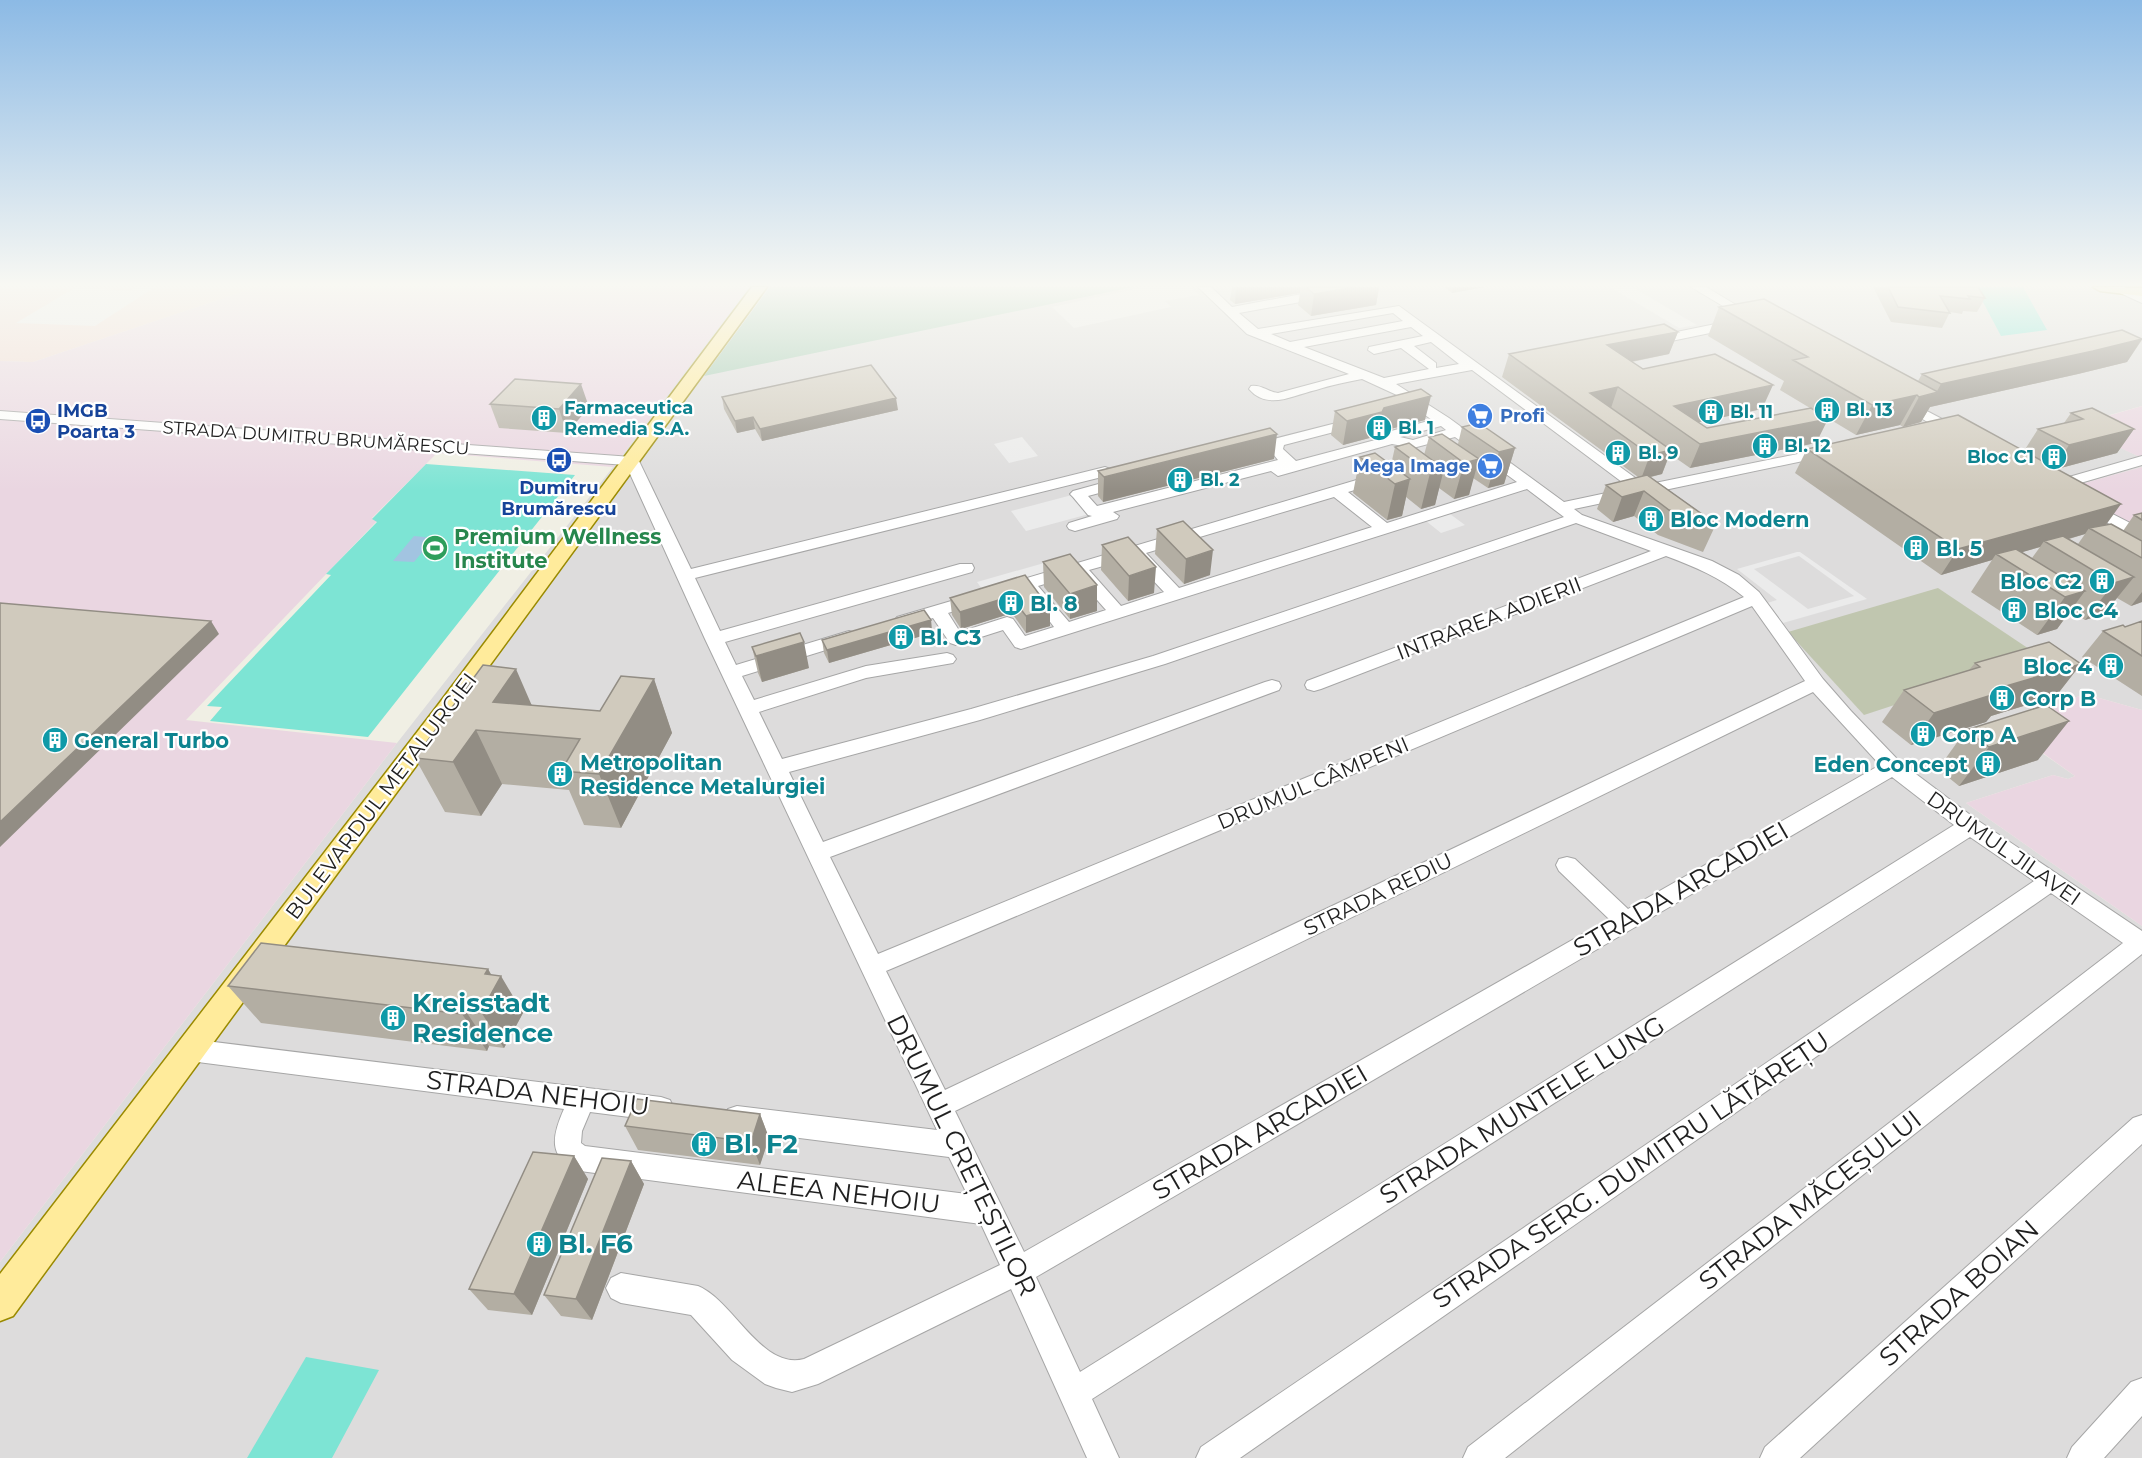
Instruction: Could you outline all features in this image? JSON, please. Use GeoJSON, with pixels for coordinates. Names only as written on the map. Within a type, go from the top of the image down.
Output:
{"type":"FeatureCollection","features":[{"type":"Feature","properties":{"kind":"main road","name":"BULEVARDUL METALURGIEI"},"geometry":{"type":"LineString","coordinates":[[0,1304],[710,355]]}},
{"type":"Feature","properties":{"kind":"street"},"geometry":{"type":"LineString","coordinates":[[1313,355],[1383,382],[1458,431]]}},
{"type":"Feature","properties":{"kind":"street"},"geometry":{"type":"LineString","coordinates":[[1380,355],[1385,359]]}},
{"type":"Feature","properties":{"kind":"street"},"geometry":{"type":"LineString","coordinates":[[1418,355],[1431,366]]}},
{"type":"Feature","properties":{"kind":"street"},"geometry":{"type":"LineString","coordinates":[[1456,355],[1470,366]]}},
{"type":"Feature","properties":{"kind":"street"},"geometry":{"type":"LineString","coordinates":[[1383,382],[1474,365],[1641,489]]}},
{"type":"Feature","properties":{"kind":"street"},"geometry":{"type":"LineString","coordinates":[[1486,374],[1505,370]]}},
{"type":"Feature","properties":{"kind":"street"},"geometry":{"type":"LineString","coordinates":[[1256,389],[1264,394],[1283,397],[1309,387],[1365,374]]}},
{"type":"Feature","properties":{"kind":"street"},"geometry":{"type":"LineString","coordinates":[[1894,397],[1967,438]]}},
{"type":"Feature","properties":{"kind":"street"},"geometry":{"type":"LineString","coordinates":[[1398,411],[1420,405]]}},
{"type":"Feature","properties":{"kind":"street","name":"STRADA DUMITRU BRUMĂRESCU"},"geometry":{"type":"LineString","coordinates":[[0,415],[632,461]]}},
{"type":"Feature","properties":{"kind":"street"},"geometry":{"type":"LineString","coordinates":[[1239,453],[1375,417]]}},
{"type":"Feature","properties":{"kind":"street"},"geometry":{"type":"LineString","coordinates":[[1311,434],[1332,450],[1444,421]]}},
{"type":"Feature","properties":{"kind":"street"},"geometry":{"type":"LineString","coordinates":[[1920,433],[1947,427]]}},
{"type":"Feature","properties":{"kind":"street"},"geometry":{"type":"LineString","coordinates":[[1076,526],[1392,440],[1413,444],[1458,431]]}},
{"type":"Feature","properties":{"kind":"street","name":"DRUMUL JILAVEI"},"geometry":{"type":"LineString","coordinates":[[1458,431],[1480,448],[1466,452],[1576,518],[1725,574],[1754,599],[1816,683],[1893,767],[1970,826],[2141,943]]}},
{"type":"Feature","properties":{"kind":"street"},"geometry":{"type":"LineString","coordinates":[[1138,478],[1078,494],[1094,512],[1289,462],[1271,444]]}},
{"type":"Feature","properties":{"kind":"street"},"geometry":{"type":"LineString","coordinates":[[1560,507],[1838,449]]}},
{"type":"Feature","properties":{"kind":"street"},"geometry":{"type":"LineString","coordinates":[[2142,460],[2049,484],[2142,536]]}},
{"type":"Feature","properties":{"kind":"street","name":"DRUMUL CREȚEȘTILOR"},"geometry":{"type":"LineString","coordinates":[[632,461],[730,673],[1018,1271],[1103,1458]]}},
{"type":"Feature","properties":{"kind":"street"},"geometry":{"type":"LineString","coordinates":[[685,576],[1105,472]]}},
{"type":"Feature","properties":{"kind":"street"},"geometry":{"type":"LineString","coordinates":[[889,625],[1392,474]]}},
{"type":"Feature","properties":{"kind":"street"},"geometry":{"type":"LineString","coordinates":[[1370,481],[1386,493]]}},
{"type":"Feature","properties":{"kind":"street"},"geometry":{"type":"LineString","coordinates":[[1469,485],[1486,497]]}},
{"type":"Feature","properties":{"kind":"street"},"geometry":{"type":"LineString","coordinates":[[937,610],[956,639],[1007,623],[1021,643],[1522,486]]}},
{"type":"Feature","properties":{"kind":"street"},"geometry":{"type":"LineString","coordinates":[[1337,491],[1384,529]]}},
{"type":"Feature","properties":{"kind":"street"},"geometry":{"type":"LineString","coordinates":[[1435,495],[1452,508]]}},
{"type":"Feature","properties":{"kind":"street"},"geometry":{"type":"LineString","coordinates":[[1402,506],[1418,518]]}},
{"type":"Feature","properties":{"kind":"street"},"geometry":{"type":"LineString","coordinates":[[776,768],[1067,688],[1159,660],[1576,518]]}},
{"type":"Feature","properties":{"kind":"street"},"geometry":{"type":"LineString","coordinates":[[1184,537],[1226,578]]}},
{"type":"Feature","properties":{"kind":"street"},"geometry":{"type":"LineString","coordinates":[[1135,551],[1175,594]]}},
{"type":"Feature","properties":{"kind":"street","name":"INTRAREA ADIERII"},"geometry":{"type":"LineString","coordinates":[[1314,685],[1665,551]]}},
{"type":"Feature","properties":{"kind":"street"},"geometry":{"type":"LineString","coordinates":[[714,639],[966,568]]}},
{"type":"Feature","properties":{"kind":"street"},"geometry":{"type":"LineString","coordinates":[[1078,568],[1116,612]]}},
{"type":"Feature","properties":{"kind":"street"},"geometry":{"type":"LineString","coordinates":[[1029,583],[1065,629]]}},
{"type":"Feature","properties":{"kind":"street"},"geometry":{"type":"LineString","coordinates":[[894,588],[912,618]]}},
{"type":"Feature","properties":{"kind":"street","name":"DRUMUL CÂMPENI"},"geometry":{"type":"LineString","coordinates":[[872,967],[1754,599]]}},
{"type":"Feature","properties":{"kind":"street"},"geometry":{"type":"LineString","coordinates":[[730,673],[867,632]]}},
{"type":"Feature","properties":{"kind":"street"},"geometry":{"type":"LineString","coordinates":[[748,709],[880,668],[902,664],[922,665],[947,659]]}},
{"type":"Feature","properties":{"kind":"street","name":"STRADA REDIU"},"geometry":{"type":"LineString","coordinates":[[939,1106],[1816,683]]}},
{"type":"Feature","properties":{"kind":"street"},"geometry":{"type":"LineString","coordinates":[[817,853],[1272,686]]}},
{"type":"Feature","properties":{"kind":"street","name":"STRADA ARCADIEI"},"geometry":{"type":"LineString","coordinates":[[621,1288],[698,1301],[711,1312],[743,1349],[776,1373],[792,1377],[807,1373],[1018,1271],[1893,767]]}},
{"type":"Feature","properties":{"kind":"street","name":"STRADA MUNTELE LUNG"},"geometry":{"type":"LineString","coordinates":[[1073,1394],[1970,826]]}},
{"type":"Feature","properties":{"kind":"street"},"geometry":{"type":"LineString","coordinates":[[1567,864],[1626,921]]}},
{"type":"Feature","properties":{"kind":"street","name":"STRADA SERG. DUMITRU LĂTĂREȚU"},"geometry":{"type":"LineString","coordinates":[[1212,1458],[2051,881]]}},
{"type":"Feature","properties":{"kind":"street","name":"STRADA MĂCEȘULUI"},"geometry":{"type":"LineString","coordinates":[[1479,1458],[2141,943]]}},
{"type":"Feature","properties":{"kind":"street","name":"STRADA NEHOIU"},"geometry":{"type":"LineString","coordinates":[[190,1050],[957,1145]]}},
{"type":"Feature","properties":{"kind":"street","name":"ALEEA NEHOIU"},"geometry":{"type":"LineString","coordinates":[[583,1099],[566,1136],[566,1143],[574,1155],[580,1158],[989,1211]]}},
{"type":"Feature","properties":{"kind":"street","name":"STRADA BOIAN"},"geometry":{"type":"LineString","coordinates":[[1776,1458],[2142,1127]]}},
{"type":"Feature","properties":{"kind":"street"},"geometry":{"type":"LineString","coordinates":[[2083,1458],[2142,1393]]}},
{"type":"Feature","properties":{"kind":"shaded area"},"geometry":{"type":"Polygon","coordinates":[[[0,355],[54,355],[33,362],[0,361],[0,355]]]}},
{"type":"Feature","properties":{"kind":"shaded area"},"geometry":{"type":"Polygon","coordinates":[[[54,355],[698,355],[613,467],[437,453],[372,518],[377,521],[186,720],[397,743],[0,1262],[0,361],[33,362],[54,355]]]}},
{"type":"Feature","properties":{"kind":"shaded area"},"geometry":{"type":"Polygon","coordinates":[[[697,355],[2142,355],[2142,406],[2074,425],[2142,458],[2142,467],[2057,491],[2142,541],[2142,710],[2085,694],[2002,725],[2075,776],[2068,779],[2053,775],[1966,803],[2142,926],[2142,1458],[0,1458],[0,1262],[397,743],[613,467],[697,355]]]}},
{"type":"Feature","properties":{"kind":"shaded area"},"geometry":{"type":"Polygon","coordinates":[[[720,355],[805,355],[704,376],[720,355]]]}},
{"type":"Feature","properties":{"kind":"shaded area"},"geometry":{"type":"Polygon","coordinates":[[[2142,406],[2142,458],[2073,426],[2142,406]]]}},
{"type":"Feature","properties":{"kind":"shaded area"},"geometry":{"type":"Polygon","coordinates":[[[1022,437],[1038,456],[1009,463],[994,444],[1022,437]]]}},
{"type":"Feature","properties":{"kind":"shaded area"},"geometry":{"type":"Polygon","coordinates":[[[426,464],[575,475],[368,737],[210,721],[222,707],[207,706],[331,575],[326,574],[377,522],[372,519],[426,464]]]}},
{"type":"Feature","properties":{"kind":"shaded area"},"geometry":{"type":"Polygon","coordinates":[[[2142,467],[2142,541],[2056,491],[2142,467]]]}},
{"type":"Feature","properties":{"kind":"shaded area"},"geometry":{"type":"Polygon","coordinates":[[[1072,495],[1089,514],[1026,531],[1011,511],[1072,495]]]}},
{"type":"Feature","properties":{"kind":"shaded area"},"geometry":{"type":"Polygon","coordinates":[[[1450,514],[1465,525],[1441,533],[1426,521],[1450,514]]]}},
{"type":"Feature","properties":{"kind":"shaded area"},"geometry":{"type":"Polygon","coordinates":[[[414,536],[434,538],[414,562],[393,561],[414,536]]]}},
{"type":"Feature","properties":{"kind":"shaded area"},"geometry":{"type":"Polygon","coordinates":[[[1800,552],[1867,599],[1783,623],[1764,604],[1777,600],[1737,569],[1800,552]],[[1799,556],[1754,569],[1808,609],[1854,596],[1799,556]]]}},
{"type":"Feature","properties":{"kind":"shaded area"},"geometry":{"type":"Polygon","coordinates":[[[1072,555],[1082,567],[987,596],[977,582],[1072,555]]]}},
{"type":"Feature","properties":{"kind":"shaded area"},"geometry":{"type":"Polygon","coordinates":[[[1938,588],[2041,657],[1864,715],[1788,632],[1938,588]]]}},
{"type":"Feature","properties":{"kind":"shaded area"},"geometry":{"type":"Polygon","coordinates":[[[2085,694],[2142,710],[2142,926],[1966,803],[2053,775],[2068,779],[2075,776],[2002,724],[2085,694]]]}},
{"type":"Feature","properties":{"kind":"shaded area"},"geometry":{"type":"Polygon","coordinates":[[[306,1357],[379,1370],[332,1458],[247,1458],[306,1357]]]}},
{"type":"Feature","properties":{"kind":"building"},"geometry":{"type":"Polygon","coordinates":[[[1510,355],[1622,355],[1643,369],[1717,355],[1773,385],[1674,406],[1707,428],[1811,408],[1828,419],[1700,444],[1618,387],[1590,393],[1671,450],[1650,455],[1510,355]]]}},
{"type":"Feature","properties":{"kind":"building"},"geometry":{"type":"Polygon","coordinates":[[[1805,355],[1869,355],[1938,392],[1872,405],[1793,360],[1808,357],[1805,355]]]}},
{"type":"Feature","properties":{"kind":"building"},"geometry":{"type":"Polygon","coordinates":[[[2008,355],[2074,355],[1941,384],[1922,374],[2008,355]]]}},
{"type":"Feature","properties":{"kind":"building"},"geometry":{"type":"Polygon","coordinates":[[[871,365],[896,398],[760,429],[753,417],[735,421],[722,397],[871,365]]]}},
{"type":"Feature","properties":{"kind":"building"},"geometry":{"type":"Polygon","coordinates":[[[515,379],[581,384],[559,409],[490,404],[515,379]]]}},
{"type":"Feature","properties":{"kind":"building"},"geometry":{"type":"Polygon","coordinates":[[[1421,389],[1431,396],[1384,408],[1382,412],[1347,421],[1335,411],[1421,389]]]}},
{"type":"Feature","properties":{"kind":"building"},"geometry":{"type":"Polygon","coordinates":[[[2092,408],[2134,429],[2069,445],[2038,429],[2083,419],[2071,413],[2092,408]]]}},
{"type":"Feature","properties":{"kind":"building"},"geometry":{"type":"Polygon","coordinates":[[[1958,415],[2121,504],[1958,549],[1807,449],[1958,415]]]}},
{"type":"Feature","properties":{"kind":"building"},"geometry":{"type":"Polygon","coordinates":[[[1479,423],[1515,448],[1499,452],[1462,427],[1479,423]]]}},
{"type":"Feature","properties":{"kind":"building"},"geometry":{"type":"Polygon","coordinates":[[[1270,428],[1277,434],[1104,477],[1098,471],[1270,428]]]}},
{"type":"Feature","properties":{"kind":"building"},"geometry":{"type":"Polygon","coordinates":[[[1442,434],[1479,459],[1464,463],[1429,437],[1442,434]]]}},
{"type":"Feature","properties":{"kind":"building"},"geometry":{"type":"Polygon","coordinates":[[[1409,443],[1444,469],[1430,473],[1395,447],[1409,443]]]}},
{"type":"Feature","properties":{"kind":"building"},"geometry":{"type":"Polygon","coordinates":[[[1375,453],[1410,479],[1395,484],[1360,457],[1375,453]]]}},
{"type":"Feature","properties":{"kind":"building"},"geometry":{"type":"Polygon","coordinates":[[[1647,475],[1716,524],[1714,526],[1669,510],[1644,491],[1622,497],[1606,485],[1647,475]]]}},
{"type":"Feature","properties":{"kind":"building"},"geometry":{"type":"Polygon","coordinates":[[[2142,513],[2142,520],[2134,515],[2142,513]]]}},
{"type":"Feature","properties":{"kind":"building"},"geometry":{"type":"Polygon","coordinates":[[[1183,521],[1213,550],[1186,559],[1157,529],[1183,521]]]}},
{"type":"Feature","properties":{"kind":"building"},"geometry":{"type":"Polygon","coordinates":[[[2111,524],[2142,541],[2142,558],[2089,528],[2111,524]]]}},
{"type":"Feature","properties":{"kind":"building"},"geometry":{"type":"Polygon","coordinates":[[[2063,536],[2134,577],[2114,583],[2044,541],[2063,536]]]}},
{"type":"Feature","properties":{"kind":"building"},"geometry":{"type":"Polygon","coordinates":[[[1128,537],[1156,567],[1129,576],[1102,545],[1128,537]]]}},
{"type":"Feature","properties":{"kind":"building"},"geometry":{"type":"Polygon","coordinates":[[[2016,549],[2085,591],[2065,597],[1996,554],[2016,549]]]}},
{"type":"Feature","properties":{"kind":"building"},"geometry":{"type":"Polygon","coordinates":[[[1070,554],[1097,585],[1070,594],[1043,562],[1070,554]]]}},
{"type":"Feature","properties":{"kind":"building"},"geometry":{"type":"Polygon","coordinates":[[[1025,575],[1050,609],[1026,616],[1013,599],[1005,598],[960,612],[950,598],[1025,575]]]}},
{"type":"Feature","properties":{"kind":"building","name":"General Turbo"},"geometry":{"type":"Polygon","coordinates":[[[0,603],[211,621],[0,822],[0,603]]]}},
{"type":"Feature","properties":{"kind":"building"},"geometry":{"type":"Polygon","coordinates":[[[924,610],[931,620],[827,650],[822,640],[924,610]]]}},
{"type":"Feature","properties":{"kind":"building"},"geometry":{"type":"Polygon","coordinates":[[[2142,621],[2142,656],[2103,631],[2123,625],[2125,627],[2142,621]]]}},
{"type":"Feature","properties":{"kind":"building"},"geometry":{"type":"Polygon","coordinates":[[[800,633],[804,642],[756,656],[752,647],[800,633]]]}},
{"type":"Feature","properties":{"kind":"building"},"geometry":{"type":"Polygon","coordinates":[[[2049,642],[2081,664],[2006,686],[2011,689],[1934,713],[1904,690],[1980,667],[1975,663],[2049,642]]]}},
{"type":"Feature","properties":{"kind":"building"},"geometry":{"type":"Polygon","coordinates":[[[483,665],[516,669],[493,702],[600,711],[621,676],[654,679],[599,774],[561,771],[580,739],[476,730],[453,762],[415,758],[483,665]]]}},
{"type":"Feature","properties":{"kind":"building"},"geometry":{"type":"Polygon","coordinates":[[[2046,705],[2069,721],[1989,747],[1966,730],[2046,705]]]}},
{"type":"Feature","properties":{"kind":"building"},"geometry":{"type":"Polygon","coordinates":[[[261,943],[488,969],[485,974],[501,976],[481,1012],[465,1010],[462,1014],[228,986],[261,943]]]}},
{"type":"Feature","properties":{"kind":"building"},"geometry":{"type":"Polygon","coordinates":[[[637,1099],[760,1114],[751,1142],[625,1126],[637,1099]]]}},
{"type":"Feature","properties":{"kind":"building"},"geometry":{"type":"Polygon","coordinates":[[[533,1152],[574,1156],[514,1294],[469,1289],[533,1152]]]}},
{"type":"Feature","properties":{"kind":"building"},"geometry":{"type":"Polygon","coordinates":[[[602,1158],[631,1161],[576,1299],[544,1295],[602,1158]]]}},
{"type":"Feature","properties":{"kind":"place","name":"Bl. 13"},"geometry":{"type":"Point","coordinates":[1827,410]}},
{"type":"Feature","properties":{"kind":"place","name":"Bl. 11"},"geometry":{"type":"Point","coordinates":[1711,412]}},
{"type":"Feature","properties":{"kind":"place","name":"Profi"},"geometry":{"type":"Point","coordinates":[1480,416]}},
{"type":"Feature","properties":{"kind":"place","name":"Farmaceutica Remedia S.A."},"geometry":{"type":"Point","coordinates":[544,418]}},
{"type":"Feature","properties":{"kind":"place","name":"IMGB Poarta 3"},"geometry":{"type":"Point","coordinates":[38,421]}},
{"type":"Feature","properties":{"kind":"place","name":"Bl. 1"},"geometry":{"type":"Point","coordinates":[1379,428]}},
{"type":"Feature","properties":{"kind":"place","name":"Bl. 12"},"geometry":{"type":"Point","coordinates":[1765,446]}},
{"type":"Feature","properties":{"kind":"place","name":"Bl. 9"},"geometry":{"type":"Point","coordinates":[1618,453]}},
{"type":"Feature","properties":{"kind":"place","name":"Bloc C1"},"geometry":{"type":"Point","coordinates":[2054,457]}},
{"type":"Feature","properties":{"kind":"place","name":"Dumitru Brumărescu"},"geometry":{"type":"Point","coordinates":[559,460]}},
{"type":"Feature","properties":{"kind":"place","name":"Mega Image"},"geometry":{"type":"Point","coordinates":[1490,466]}},
{"type":"Feature","properties":{"kind":"place","name":"Bl. 2"},"geometry":{"type":"Point","coordinates":[1180,480]}},
{"type":"Feature","properties":{"kind":"place","name":"Bloc Modern"},"geometry":{"type":"Point","coordinates":[1651,519]}},
{"type":"Feature","properties":{"kind":"place","name":"Premium Wellness Institute"},"geometry":{"type":"Point","coordinates":[435,548]}},
{"type":"Feature","properties":{"kind":"place","name":"Bl. 5"},"geometry":{"type":"Point","coordinates":[1916,548]}},
{"type":"Feature","properties":{"kind":"place","name":"Bloc C2"},"geometry":{"type":"Point","coordinates":[2102,581]}},
{"type":"Feature","properties":{"kind":"place","name":"Bl. 8"},"geometry":{"type":"Point","coordinates":[1011,603]}},
{"type":"Feature","properties":{"kind":"place","name":"Bloc C4"},"geometry":{"type":"Point","coordinates":[2014,610]}},
{"type":"Feature","properties":{"kind":"place","name":"Bl. C3"},"geometry":{"type":"Point","coordinates":[901,637]}},
{"type":"Feature","properties":{"kind":"place","name":"Bloc 4"},"geometry":{"type":"Point","coordinates":[2111,666]}},
{"type":"Feature","properties":{"kind":"place","name":"Corp B"},"geometry":{"type":"Point","coordinates":[2002,698]}},
{"type":"Feature","properties":{"kind":"place","name":"Corp A"},"geometry":{"type":"Point","coordinates":[1923,734]}},
{"type":"Feature","properties":{"kind":"place","name":"General Turbo"},"geometry":{"type":"Point","coordinates":[55,740]}},
{"type":"Feature","properties":{"kind":"place","name":"Eden Concept"},"geometry":{"type":"Point","coordinates":[1988,764]}},
{"type":"Feature","properties":{"kind":"place","name":"Metropolitan Residence Metalurgiei"},"geometry":{"type":"Point","coordinates":[560,774]}},
{"type":"Feature","properties":{"kind":"place","name":"Kreisstadt Residence"},"geometry":{"type":"Point","coordinates":[393,1018]}},
{"type":"Feature","properties":{"kind":"place","name":"Bl. F2"},"geometry":{"type":"Point","coordinates":[704,1144]}},
{"type":"Feature","properties":{"kind":"place","name":"Bl. F6"},"geometry":{"type":"Point","coordinates":[539,1244]}}]}
